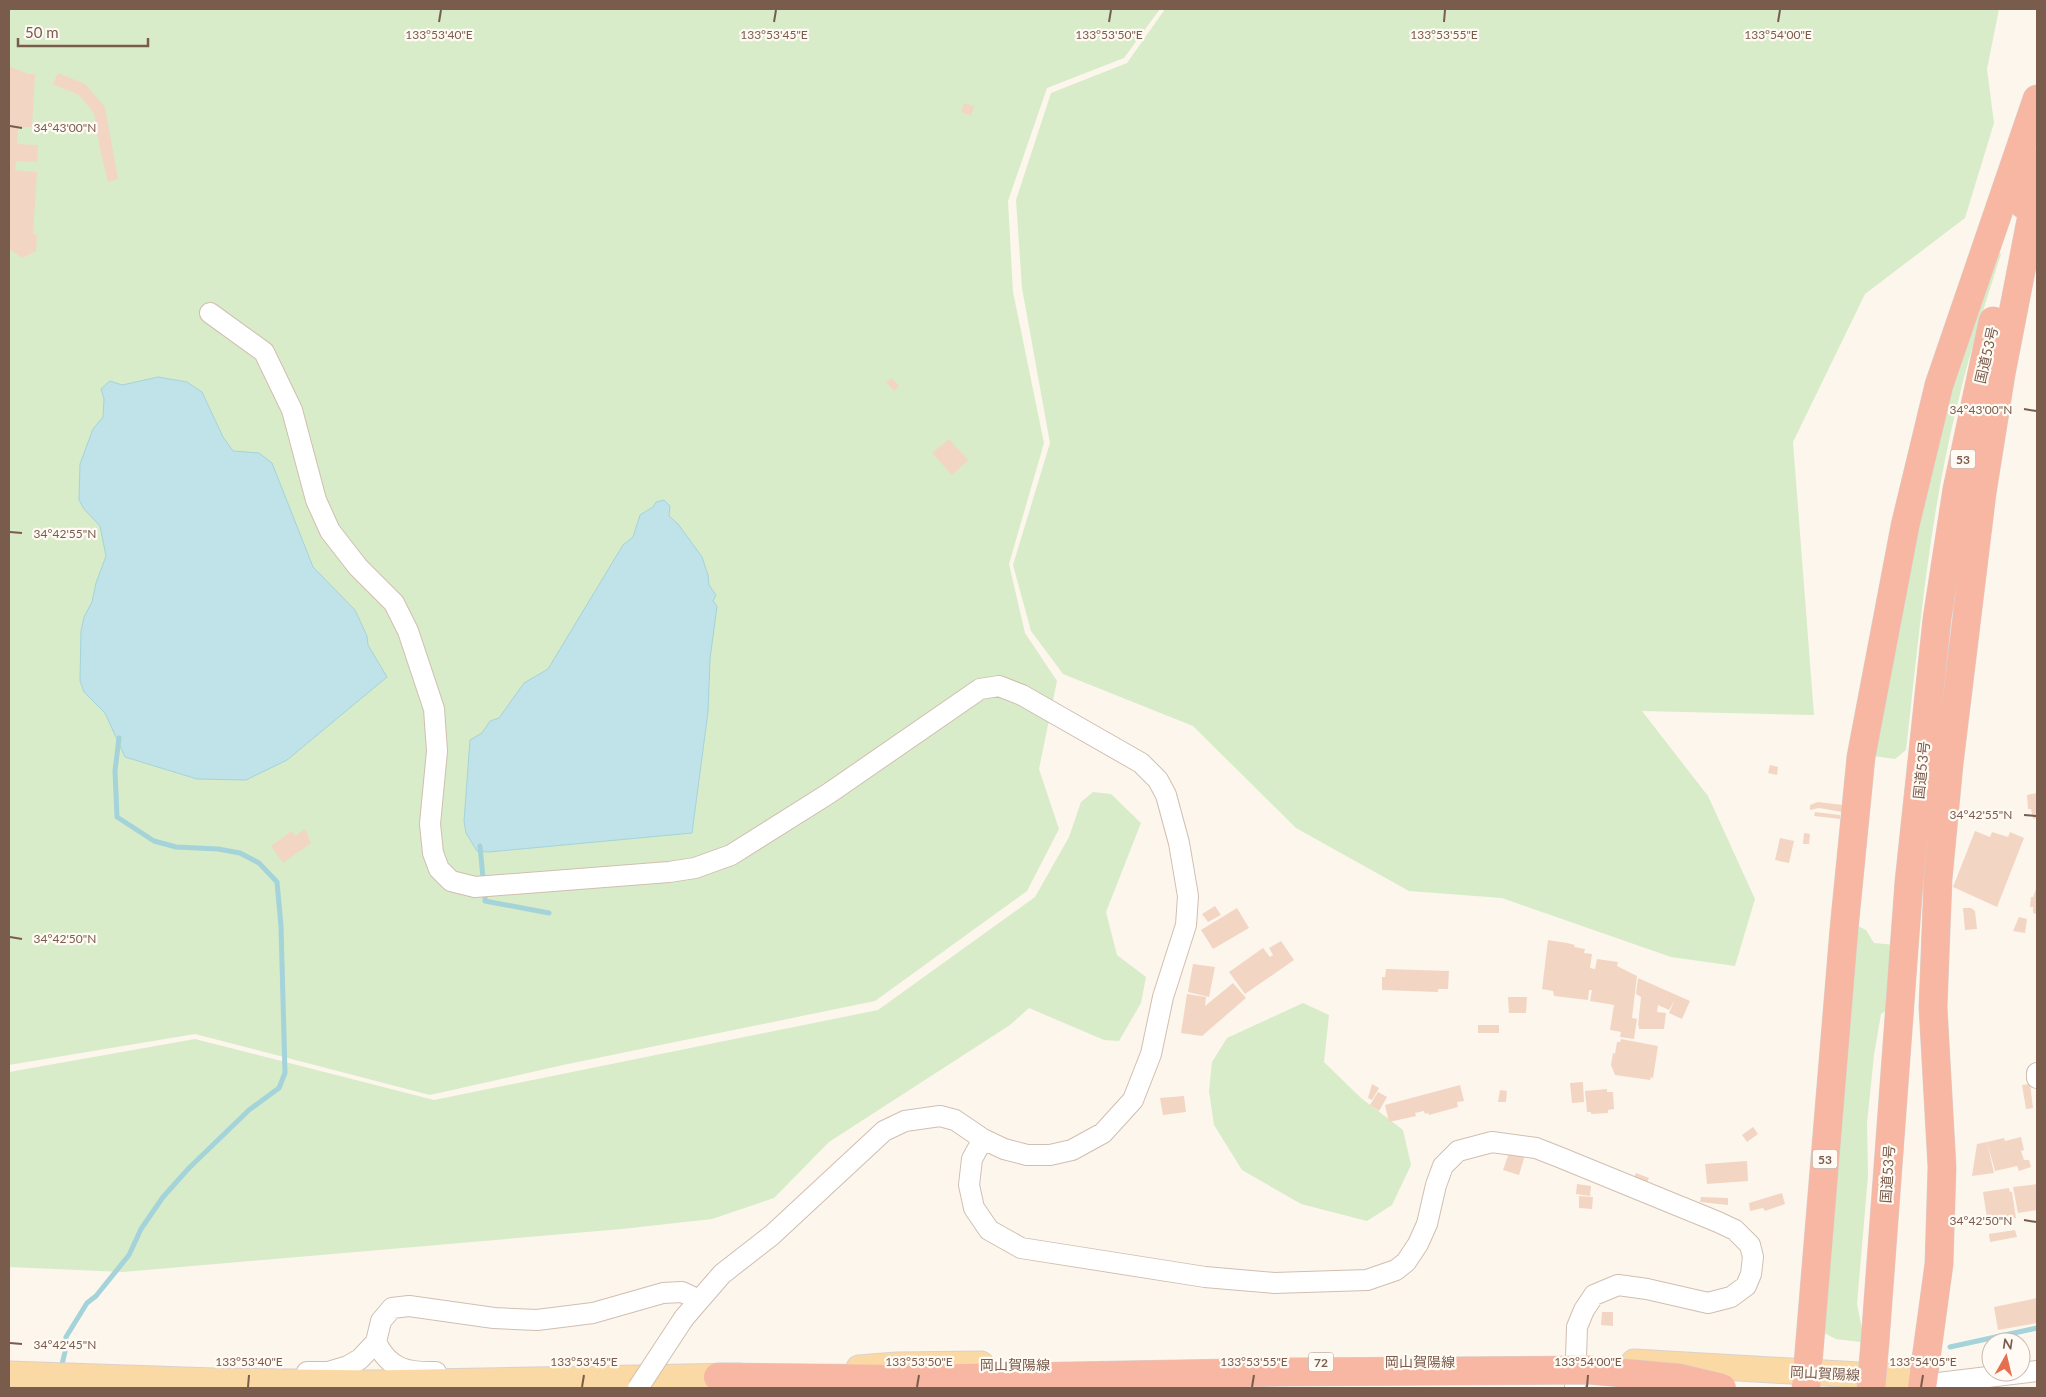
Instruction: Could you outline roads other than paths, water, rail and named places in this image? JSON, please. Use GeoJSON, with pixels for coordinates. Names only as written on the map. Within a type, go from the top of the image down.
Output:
{"type":"FeatureCollection","features":[{"type":"Feature","properties":{"kind":"highway","name":"53"},"geometry":{"type":"LineString","coordinates":[[1807,1380],[1844,929],[1861,757],[1904,526],[1939,385],[2037,99]]}},
{"type":"Feature","properties":{"kind":"highway","name":"国道53号"},"geometry":{"type":"LineString","coordinates":[[1871,1388],[1909,882],[1937,619],[1957,488],[2009,254],[2037,162]]}},
{"type":"Feature","properties":{"kind":"highway","name":"53"},"geometry":{"type":"LineString","coordinates":[[1920,1387],[1939,1264],[1942,1166],[1933,1007],[1938,879],[1949,764],[1982,493],[2001,374],[2037,189]]}},
{"type":"Feature","properties":{"kind":"highway","name":"72"},"geometry":{"type":"LineString","coordinates":[[718,1377],[906,1379],[1284,1372],[1589,1370],[1680,1378],[1722,1388]]}},
{"type":"Feature","properties":{"kind":"main road","name":"岡山賀陽線"},"geometry":{"type":"LineString","coordinates":[[10,1374],[214,1381],[374,1383],[718,1377],[897,1365],[1576,1360],[1679,1364],[1807,1380],[1893,1377],[1920,1387]]}},
{"type":"Feature","properties":{"kind":"street"},"geometry":{"type":"LineString","coordinates":[[210,313],[264,352],[292,410],[316,500],[330,531],[358,567],[394,603],[408,631],[434,709],[437,751],[430,824],[433,853],[439,869],[451,882],[475,887],[669,872],[694,868],[731,855],[828,794],[980,689],[999,686],[1022,696],[1141,763],[1158,780],[1166,794],[1179,843],[1188,896],[1186,925],[1164,997],[1151,1054],[1133,1100],[1103,1133],[1072,1150],[1050,1155],[1027,1155],[1004,1149],[983,1139],[955,1120],[940,1116],[905,1121],[884,1131],[772,1235],[722,1274],[684,1318],[638,1388]]}},
{"type":"Feature","properties":{"kind":"street"},"geometry":{"type":"LineString","coordinates":[[2037,1073],[2037,1078]]}},
{"type":"Feature","properties":{"kind":"street"},"geometry":{"type":"LineString","coordinates":[[983,1139],[972,1159],[969,1185],[974,1208],[990,1230],[1021,1248],[1205,1277],[1274,1283],[1367,1280],[1396,1270],[1406,1262],[1418,1244],[1427,1224],[1436,1185],[1443,1166],[1458,1151],[1492,1142],[1536,1148],[1559,1157],[1718,1222],[1734,1230],[1750,1245],[1753,1257],[1746,1286],[1731,1297],[1708,1303],[1647,1289],[1618,1285],[1594,1295],[1584,1310],[1577,1327],[1575,1388]]}},
{"type":"Feature","properties":{"kind":"street"},"geometry":{"type":"LineString","coordinates":[[214,1381],[270,1373],[328,1372],[348,1366],[360,1360],[376,1342],[380,1321],[392,1308],[409,1306],[494,1318],[537,1320],[593,1313],[663,1293],[682,1292],[699,1300]]}},
{"type":"Feature","properties":{"kind":"street"},"geometry":{"type":"LineString","coordinates":[[376,1342],[385,1358],[392,1365],[404,1369],[430,1372],[538,1370],[575,1373],[594,1379]]}},
{"type":"Feature","properties":{"kind":"street"},"geometry":{"type":"LineString","coordinates":[[1920,1387],[2037,1371]]}},
{"type":"Feature","properties":{"kind":"water"},"geometry":{"type":"Polygon","coordinates":[[[158,377],[187,382],[202,392],[223,437],[233,451],[259,453],[272,463],[313,567],[355,610],[367,636],[368,645],[387,677],[287,760],[246,780],[197,779],[125,757],[105,713],[84,692],[80,681],[81,631],[84,617],[92,602],[96,583],[106,556],[100,526],[84,509],[79,500],[80,464],[93,429],[103,417],[104,399],[101,389],[110,381],[122,385],[158,377]]]}},
{"type":"Feature","properties":{"kind":"water"},"geometry":{"type":"Polygon","coordinates":[[[664,500],[670,506],[669,516],[678,524],[702,557],[709,585],[716,595],[713,601],[717,606],[710,659],[708,712],[692,833],[489,852],[477,851],[466,833],[464,821],[470,740],[482,733],[490,721],[499,718],[524,683],[548,669],[623,545],[633,537],[640,515],[653,507],[656,502],[664,500]]]}},
{"type":"Feature","properties":{"kind":"waterway"},"geometry":{"type":"LineString","coordinates":[[61,1368],[66,1337],[87,1303],[96,1296],[129,1255],[141,1229],[163,1197],[189,1168],[249,1110],[279,1088],[285,1073],[281,926],[277,882],[259,863],[240,853],[218,849],[176,847],[154,841],[117,817],[115,771],[119,738]]}},
{"type":"Feature","properties":{"kind":"waterway"},"geometry":{"type":"LineString","coordinates":[[480,846],[483,878]]}},
{"type":"Feature","properties":{"kind":"waterway"},"geometry":{"type":"LineString","coordinates":[[485,898],[485,901],[549,913]]}},
{"type":"Feature","properties":{"kind":"waterway"},"geometry":{"type":"LineString","coordinates":[[1950,1347],[2037,1328]]}}]}
